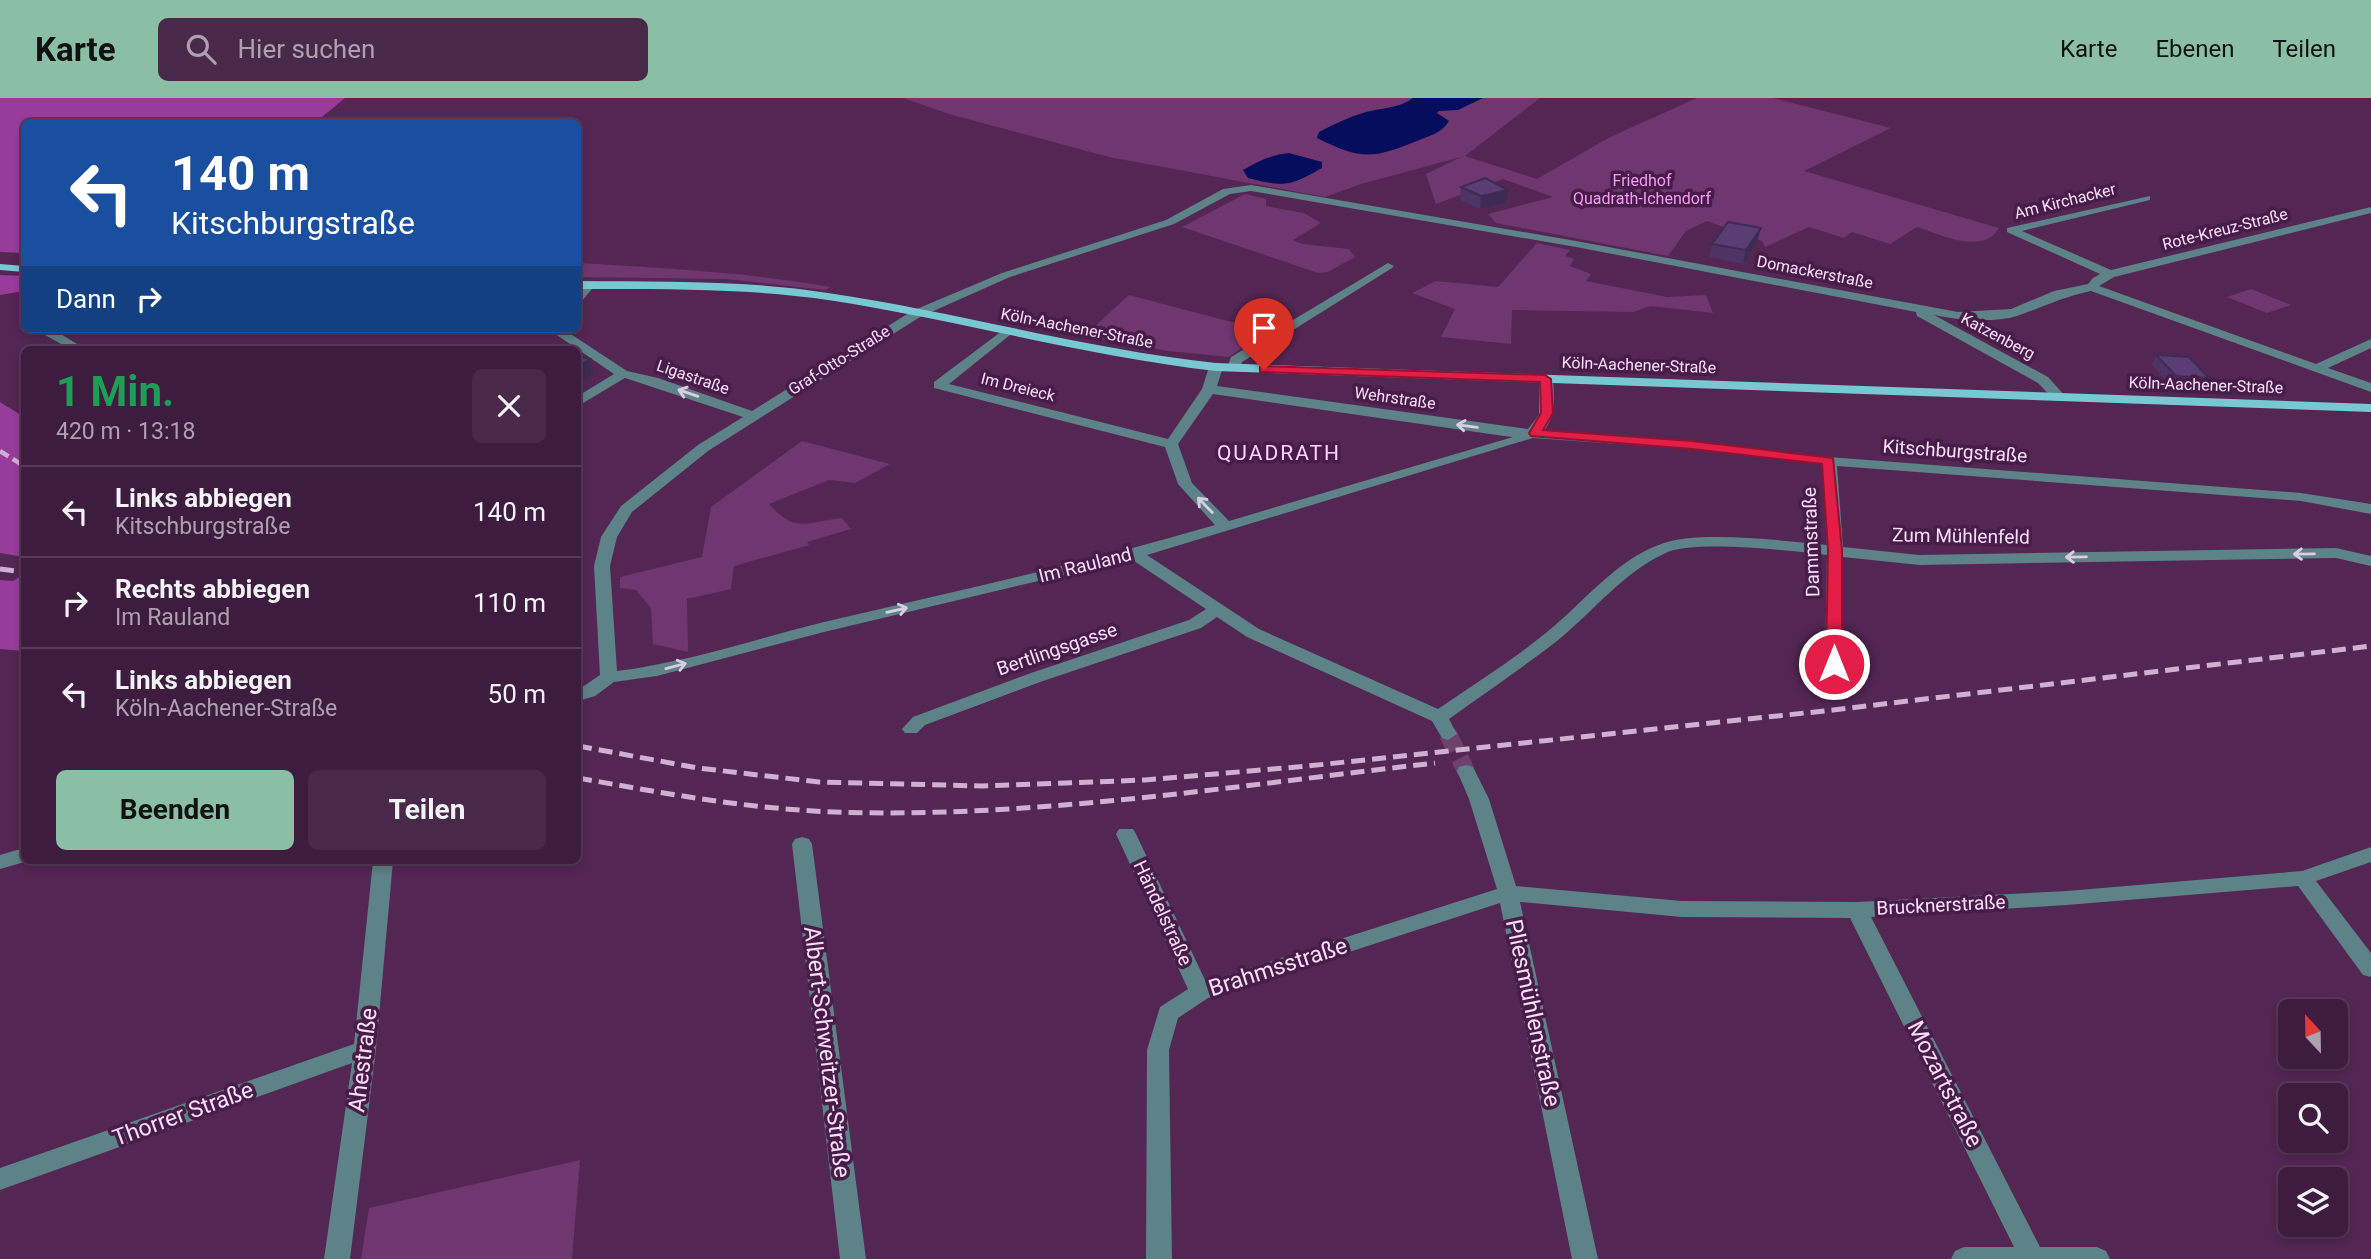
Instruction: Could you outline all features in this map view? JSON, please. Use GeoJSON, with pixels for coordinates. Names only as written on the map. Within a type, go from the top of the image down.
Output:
{"type":"FeatureCollection","features":[{"type":"Feature","properties":{"kind":"main road"},"geometry":{"type":"LineString","coordinates":[[0,267],[21,269]]}},
{"type":"Feature","properties":{"kind":"main road","name":"Köln-Aachener-Straße"},"geometry":{"type":"LineString","coordinates":[[583,285],[761,289],[828,297],[1143,358],[1216,367],[2371,408]]}},
{"type":"Feature","properties":{"kind":"street","name":"Domackerstraße"},"geometry":{"type":"LineString","coordinates":[[1236,189],[1251,188],[1576,244],[1958,316],[2003,315],[2021,311],[2066,291],[2092,288]]}},
{"type":"Feature","properties":{"kind":"street","name":"Graf-Otto-Straße"},"geometry":{"type":"LineString","coordinates":[[609,677],[603,566],[609,537],[626,509],[703,448],[751,415],[916,314],[1006,275],[1170,222],[1227,191],[1236,189]]}},
{"type":"Feature","properties":{"kind":"street","name":"Am Kirchacker"},"geometry":{"type":"LineString","coordinates":[[2110,274],[2011,230],[2146,198]]}},
{"type":"Feature","properties":{"kind":"street","name":"Rote-Kreuz-Straße"},"geometry":{"type":"LineString","coordinates":[[2092,288],[2098,280],[2110,274],[2371,210]]}},
{"type":"Feature","properties":{"kind":"street"},"geometry":{"type":"LineString","coordinates":[[2352,215],[2368,223]]}},
{"type":"Feature","properties":{"kind":"street"},"geometry":{"type":"LineString","coordinates":[[1234,368],[1236,360],[1388,266]]}},
{"type":"Feature","properties":{"kind":"street"},"geometry":{"type":"LineString","coordinates":[[2092,288],[2371,388]]}},
{"type":"Feature","properties":{"kind":"street","name":"Katzenberg"},"geometry":{"type":"LineString","coordinates":[[1922,310],[1922,316],[2043,380],[2059,397]]}},
{"type":"Feature","properties":{"kind":"street","name":"Im Dreieck"},"geometry":{"type":"LineString","coordinates":[[1006,332],[939,386],[1171,444]]}},
{"type":"Feature","properties":{"kind":"street"},"geometry":{"type":"LineString","coordinates":[[51,333],[74,346]]}},
{"type":"Feature","properties":{"kind":"street","name":"Ligastraße"},"geometry":{"type":"LineString","coordinates":[[560,333],[581,346]]}},
{"type":"Feature","properties":{"kind":"street"},"geometry":{"type":"LineString","coordinates":[[2315,369],[2371,343]]}},
{"type":"Feature","properties":{"kind":"street","name":"Ligastraße"},"geometry":{"type":"LineString","coordinates":[[581,346],[623,373],[751,415]]}},
{"type":"Feature","properties":{"kind":"street"},"geometry":{"type":"LineString","coordinates":[[1216,367],[1209,390],[1171,444],[1185,484],[1225,526]]}},
{"type":"Feature","properties":{"kind":"street"},"geometry":{"type":"LineString","coordinates":[[581,400],[623,373]]}},
{"type":"Feature","properties":{"kind":"street"},"geometry":{"type":"LineString","coordinates":[[1535,433],[1547,413],[1545,379]]}},
{"type":"Feature","properties":{"kind":"street","name":"Wehrstraße"},"geometry":{"type":"LineString","coordinates":[[1209,390],[1504,432],[1535,433]]}},
{"type":"Feature","properties":{"kind":"street","name":"Kitschburgstraße"},"geometry":{"type":"LineString","coordinates":[[1535,433],[1692,445],[1829,461],[2301,496],[2371,509]]}},
{"type":"Feature","properties":{"kind":"street","name":"Im Rauland"},"geometry":{"type":"LineString","coordinates":[[581,695],[609,677],[657,671],[821,628],[1134,554],[1535,433]]}},
{"type":"Feature","properties":{"kind":"street","name":"Dammstraße"},"geometry":{"type":"LineString","coordinates":[[1829,461],[1835,550],[1834,664]]}},
{"type":"Feature","properties":{"kind":"street","name":"Zum Mühlenfeld"},"geometry":{"type":"LineString","coordinates":[[1218,609],[1252,633],[1444,726],[1636,563],[1666,547],[1692,543],[1779,545],[1919,560],[2336,553],[2371,561]]}},
{"type":"Feature","properties":{"kind":"street"},"geometry":{"type":"LineString","coordinates":[[1134,554],[1218,609]]}},
{"type":"Feature","properties":{"kind":"street","name":"Bertlingsgasse"},"geometry":{"type":"LineString","coordinates":[[911,729],[919,721],[1037,677],[1195,624],[1218,609]]}},
{"type":"Feature","properties":{"kind":"street","name":"Pliesmühlenstraße"},"geometry":{"type":"LineString","coordinates":[[1466,771],[1479,799],[1508,893],[1586,1259]]}},
{"type":"Feature","properties":{"kind":"street","name":"Händelstraße"},"geometry":{"type":"LineString","coordinates":[[1126,834],[1200,992]]}},
{"type":"Feature","properties":{"kind":"street","name":"Albert-Schweitzer-Straße"},"geometry":{"type":"LineString","coordinates":[[802,844],[853,1259]]}},
{"type":"Feature","properties":{"kind":"street","name":"Brucknerstraße"},"geometry":{"type":"LineString","coordinates":[[1508,893],[1682,909],[1857,910],[2067,898],[2303,878],[2371,854]]}},
{"type":"Feature","properties":{"kind":"street"},"geometry":{"type":"LineString","coordinates":[[0,862],[21,856]]}},
{"type":"Feature","properties":{"kind":"street","name":"Ahestraße"},"geometry":{"type":"LineString","coordinates":[[337,1259],[365,1049],[383,864]]}},
{"type":"Feature","properties":{"kind":"street"},"geometry":{"type":"LineString","coordinates":[[2303,878],[2371,969]]}},
{"type":"Feature","properties":{"kind":"street","name":"Brahmsstraße"},"geometry":{"type":"LineString","coordinates":[[1159,1259],[1158,1050],[1168,1013],[1200,992],[1508,893]]}},
{"type":"Feature","properties":{"kind":"street","name":"Mozartstraße"},"geometry":{"type":"LineString","coordinates":[[1857,910],[2033,1259]]}},
{"type":"Feature","properties":{"kind":"street","name":"Thorrer Straße"},"geometry":{"type":"LineString","coordinates":[[0,1179],[365,1049]]}},
{"type":"Feature","properties":{"kind":"street"},"geometry":{"type":"LineString","coordinates":[[1964,1259],[2097,1259]]}},
{"type":"Feature","properties":{"kind":"green space","name":"Friedhof Quadrath-Ichendorf"},"geometry":{"type":"Polygon","coordinates":[[[903,98],[1540,98],[1465,156],[1537,179],[1610,137],[1697,98],[1773,98],[1891,128],[1804,171],[1999,228],[1983,241],[1972,242],[1948,238],[1917,227],[1890,244],[1852,232],[1844,238],[1809,227],[1765,247],[1762,241],[1707,221],[1686,231],[1668,256],[1496,223],[1488,214],[1553,197],[1503,179],[1436,204],[1426,174],[1461,157],[1361,184],[1325,197],[1109,157],[949,114],[903,98]]]}},
{"type":"Feature","properties":{"kind":"green space"},"geometry":{"type":"Polygon","coordinates":[[[1245,194],[1266,199],[1266,206],[1304,213],[1321,223],[1293,240],[1303,244],[1349,249],[1355,257],[1328,272],[1318,273],[1182,227],[1245,194]]]}},
{"type":"Feature","properties":{"kind":"green space"},"geometry":{"type":"Polygon","coordinates":[[[1537,243],[1570,250],[1565,256],[1574,259],[1570,266],[1591,274],[1586,281],[1667,297],[1706,295],[1713,313],[1650,306],[1633,312],[1512,310],[1511,344],[1441,337],[1455,309],[1412,293],[1436,281],[1498,287],[1537,243]]]}},
{"type":"Feature","properties":{"kind":"green space"},"geometry":{"type":"Polygon","coordinates":[[[581,263],[736,274],[831,287],[825,290],[726,279],[581,277],[581,263]]]}},
{"type":"Feature","properties":{"kind":"green space"},"geometry":{"type":"Polygon","coordinates":[[[2251,289],[2291,305],[2267,313],[2227,297],[2251,289]]]}},
{"type":"Feature","properties":{"kind":"green space"},"geometry":{"type":"Polygon","coordinates":[[[1129,295],[1266,331],[1229,357],[1168,351],[1084,336],[1129,295]]]}},
{"type":"Feature","properties":{"kind":"green space"},"geometry":{"type":"Polygon","coordinates":[[[802,441],[890,464],[855,483],[829,480],[769,504],[794,523],[842,518],[851,529],[807,542],[809,545],[734,566],[731,589],[687,599],[688,652],[653,644],[651,608],[636,590],[620,588],[620,577],[702,557],[711,507],[802,441]]]}},
{"type":"Feature","properties":{"kind":"green space"},"geometry":{"type":"Polygon","coordinates":[[[580,1160],[572,1259],[361,1259],[369,1208],[580,1160]]]}},
{"type":"Feature","properties":{"kind":"shaded area"},"geometry":{"type":"Polygon","coordinates":[[[0,98],[345,98],[320,119],[21,119],[21,253],[0,252],[0,98]]]}},
{"type":"Feature","properties":{"kind":"shaded area"},"geometry":{"type":"Polygon","coordinates":[[[1413,98],[1483,98],[1458,110],[1439,111],[1437,113],[1449,121],[1442,129],[1402,147],[1377,154],[1356,153],[1317,138],[1319,132],[1348,118],[1397,106],[1413,98]]]}},
{"type":"Feature","properties":{"kind":"shaded area"},"geometry":{"type":"Polygon","coordinates":[[[1289,153],[1322,162],[1322,168],[1286,184],[1248,178],[1243,170],[1265,159],[1289,153]]]}},
{"type":"Feature","properties":{"kind":"shaded area"},"geometry":{"type":"Polygon","coordinates":[[[0,275],[21,276],[21,292],[0,295],[0,275]]]}},
{"type":"Feature","properties":{"kind":"shaded area"},"geometry":{"type":"Polygon","coordinates":[[[0,402],[21,415],[21,556],[0,553],[0,402]]]}},
{"type":"Feature","properties":{"kind":"shaded area"},"geometry":{"type":"Polygon","coordinates":[[[21,576],[21,651],[0,649],[0,580],[13,581],[21,576]]]}},
{"type":"Feature","properties":{"kind":"building"},"geometry":{"type":"Polygon","coordinates":[[[1485,178],[1508,190],[1481,196],[1461,187],[1485,178]]]}},
{"type":"Feature","properties":{"kind":"building"},"geometry":{"type":"Polygon","coordinates":[[[1728,222],[1761,228],[1746,250],[1712,244],[1728,222]]]}},
{"type":"Feature","properties":{"kind":"building"},"geometry":{"type":"Polygon","coordinates":[[[2156,355],[2189,357],[2209,378],[2176,376],[2156,355]]]}},
{"type":"Feature","properties":{"kind":"building"},"geometry":{"type":"Polygon","coordinates":[[[581,357],[590,359],[581,364],[581,357]]]}},
{"type":"Feature","properties":{"kind":"tunnel"},"geometry":{"type":"LineString","coordinates":[[1448,734],[1466,771]]}},
{"type":"Feature","properties":{"kind":"railway"},"geometry":{"type":"LineString","coordinates":[[0,451],[21,464]]}},
{"type":"Feature","properties":{"kind":"railway"},"geometry":{"type":"LineString","coordinates":[[0,569],[21,572]]}},
{"type":"Feature","properties":{"kind":"railway"},"geometry":{"type":"LineString","coordinates":[[581,747],[698,768],[819,782],[982,786],[1145,780],[1308,766],[1833,710],[2371,646]]}},
{"type":"Feature","properties":{"kind":"railway"},"geometry":{"type":"LineString","coordinates":[[581,779],[770,808],[909,813],[1135,798],[1435,763]]}},
{"type":"Feature","properties":{"kind":"district","name":"QUADRATH"},"geometry":{"type":"Point","coordinates":[1279,453]}},
{"type":"Feature","properties":{"kind":"route"},"geometry":{"type":"LineString","coordinates":[[1264,370],[1545,379],[1547,413],[1535,433],[1692,445],[1829,461],[1835,550],[1834,664]]}}]}
